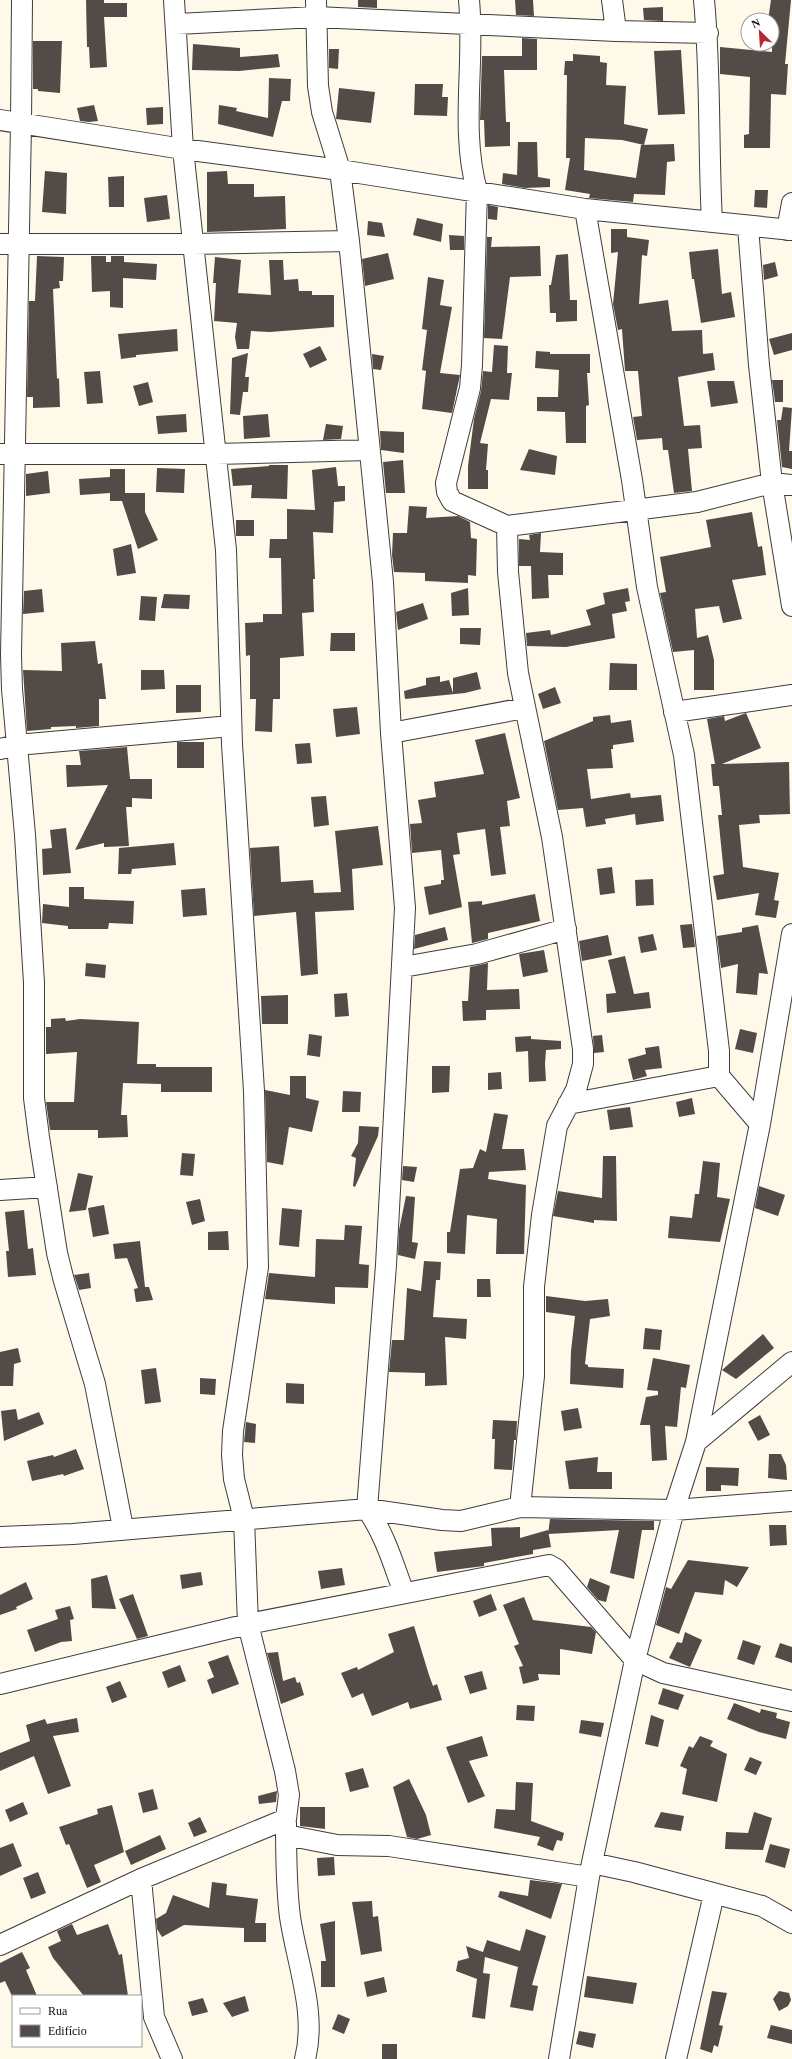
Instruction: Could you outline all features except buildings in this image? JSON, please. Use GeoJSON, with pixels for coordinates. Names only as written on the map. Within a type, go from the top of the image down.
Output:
{"type":"FeatureCollection","features":[{"type":"Feature","properties":{"kind":"street"},"geometry":{"type":"LineString","coordinates":[[22,0],[21,124],[9,244],[9,747],[25,835],[34,983],[34,1098],[47,1186],[64,1281],[95,1384],[123,1528]]}},
{"type":"Feature","properties":{"kind":"street"},"geometry":{"type":"LineString","coordinates":[[174,0],[177,24],[183,149],[226,550],[231,726],[253,1075],[258,1260],[256,1282],[233,1431],[232,1455],[234,1479],[244,1519],[248,1624],[285,1771],[289,1796],[286,1827],[290,1918],[310,2024],[305,2059]]}},
{"type":"Feature","properties":{"kind":"street"},"geometry":{"type":"LineString","coordinates":[[469,0],[471,24],[468,147],[471,168],[477,191],[470,388],[446,483],[447,492],[452,501],[507,526],[636,508],[697,502],[772,483],[792,485]]}},
{"type":"Feature","properties":{"kind":"street"},"geometry":{"type":"LineString","coordinates":[[612,0],[616,31]]}},
{"type":"Feature","properties":{"kind":"street"},"geometry":{"type":"LineString","coordinates":[[704,0],[708,33],[709,162],[712,222]]}},
{"type":"Feature","properties":{"kind":"street"},"geometry":{"type":"LineString","coordinates":[[177,24],[316,9],[471,24],[616,31],[708,33]]}},
{"type":"Feature","properties":{"kind":"street"},"geometry":{"type":"LineString","coordinates":[[316,9],[318,86],[322,112],[340,170],[349,241],[383,582],[391,733],[405,908],[386,1265],[367,1509],[379,1527],[387,1543],[404,1593]]}},
{"type":"Feature","properties":{"kind":"street"},"geometry":{"type":"LineString","coordinates":[[0,120],[183,149],[340,170],[585,209],[748,227],[789,230],[792,203]]}},
{"type":"Feature","properties":{"kind":"street"},"geometry":{"type":"LineString","coordinates":[[585,209],[636,508],[647,587],[684,755],[719,1051],[720,1076],[760,1124]]}},
{"type":"Feature","properties":{"kind":"street"},"geometry":{"type":"LineString","coordinates":[[748,227],[759,365],[772,483],[792,606]]}},
{"type":"Feature","properties":{"kind":"street"},"geometry":{"type":"LineString","coordinates":[[9,244],[194,244],[349,241]]}},
{"type":"Feature","properties":{"kind":"street"},"geometry":{"type":"LineString","coordinates":[[8,455],[216,454],[369,450]]}},
{"type":"Feature","properties":{"kind":"street"},"geometry":{"type":"LineString","coordinates":[[507,526],[509,580],[518,673],[552,837],[580,1028],[583,1064],[576,1090],[557,1126],[542,1215],[534,1288],[534,1376],[520,1507]]}},
{"type":"Feature","properties":{"kind":"street"},"geometry":{"type":"LineString","coordinates":[[674,712],[792,695]]}},
{"type":"Feature","properties":{"kind":"street"},"geometry":{"type":"LineString","coordinates":[[391,733],[525,708]]}},
{"type":"Feature","properties":{"kind":"street"},"geometry":{"type":"LineString","coordinates":[[9,747],[231,726]]}},
{"type":"Feature","properties":{"kind":"street"},"geometry":{"type":"LineString","coordinates":[[403,967],[477,954],[566,929]]}},
{"type":"Feature","properties":{"kind":"street"},"geometry":{"type":"LineString","coordinates":[[559,2059],[591,1870],[635,1660],[674,1510],[696,1442],[760,1124],[792,934]]}},
{"type":"Feature","properties":{"kind":"street"},"geometry":{"type":"LineString","coordinates":[[568,1104],[720,1076]]}},
{"type":"Feature","properties":{"kind":"street"},"geometry":{"type":"LineString","coordinates":[[0,1190],[47,1186]]}},
{"type":"Feature","properties":{"kind":"street"},"geometry":{"type":"LineString","coordinates":[[696,1442],[792,1362]]}},
{"type":"Feature","properties":{"kind":"street"},"geometry":{"type":"LineString","coordinates":[[0,1537],[73,1534],[123,1528],[367,1509],[442,1520],[461,1521],[520,1507],[674,1510],[791,1503]]}},
{"type":"Feature","properties":{"kind":"street"},"geometry":{"type":"LineString","coordinates":[[0,1684],[248,1624],[548,1565],[556,1569],[635,1660],[663,1673],[792,1701]]}},
{"type":"Feature","properties":{"kind":"street"},"geometry":{"type":"LineString","coordinates":[[0,1945],[141,1879],[286,1827],[337,1845],[396,1847],[591,1870],[634,1872],[762,1906],[792,1923]]}},
{"type":"Feature","properties":{"kind":"street"},"geometry":{"type":"LineString","coordinates":[[141,1879],[154,2018],[172,2059]]}},
{"type":"Feature","properties":{"kind":"street"},"geometry":{"type":"LineString","coordinates":[[676,2059],[714,1894]]}}]}
